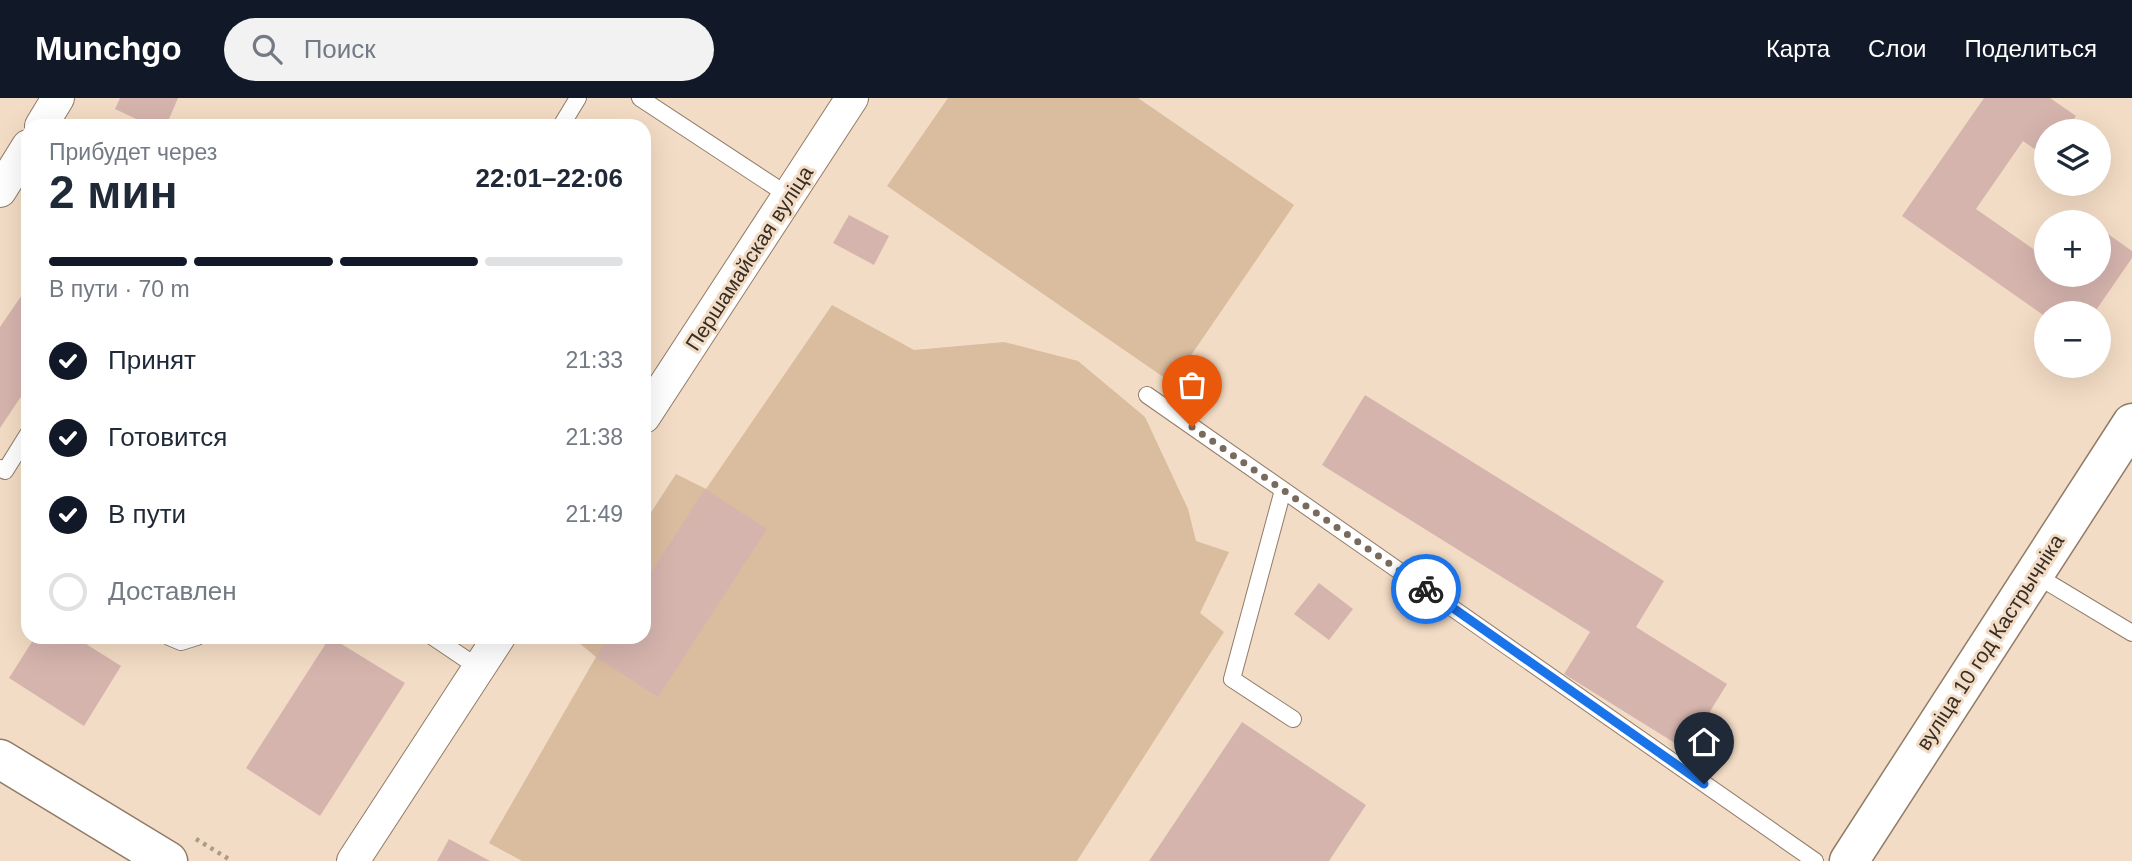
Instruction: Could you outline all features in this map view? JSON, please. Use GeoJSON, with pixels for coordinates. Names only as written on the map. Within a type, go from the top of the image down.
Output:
{"type":"FeatureCollection","features":[{"type":"Feature","properties":{"kind":"street"},"geometry":{"type":"LineString","coordinates":[[45,119],[58,98]]}},
{"type":"Feature","properties":{"kind":"street","name":"Першамайская вуліца"},"geometry":{"type":"LineString","coordinates":[[651,406],[852,98]]}},
{"type":"Feature","properties":{"kind":"street"},"geometry":{"type":"LineString","coordinates":[[0,191],[21,157]]}},
{"type":"Feature","properties":{"kind":"street","name":"вуліца 10 год Кастрычніка"},"geometry":{"type":"LineString","coordinates":[[1849,861],[2132,424]]}},
{"type":"Feature","properties":{"kind":"street"},"geometry":{"type":"LineString","coordinates":[[354,861],[494,644]]}},
{"type":"Feature","properties":{"kind":"street"},"geometry":{"type":"LineString","coordinates":[[0,759],[168,861]]}},
{"type":"Feature","properties":{"kind":"lane"},"geometry":{"type":"LineString","coordinates":[[565,119],[578,98]]}},
{"type":"Feature","properties":{"kind":"lane"},"geometry":{"type":"LineString","coordinates":[[640,98],[789,196]]}},
{"type":"Feature","properties":{"kind":"lane"},"geometry":{"type":"LineString","coordinates":[[1147,395],[1815,861]]}},
{"type":"Feature","properties":{"kind":"lane"},"geometry":{"type":"LineString","coordinates":[[0,468],[5,471],[21,445]]}},
{"type":"Feature","properties":{"kind":"lane"},"geometry":{"type":"LineString","coordinates":[[1283,490],[1232,679],[1293,719]]}},
{"type":"Feature","properties":{"kind":"lane"},"geometry":{"type":"LineString","coordinates":[[2034,574],[2132,633]]}},
{"type":"Feature","properties":{"kind":"lane"},"geometry":{"type":"LineString","coordinates":[[444,644],[479,667]]}},
{"type":"Feature","properties":{"kind":"shaded area"},"geometry":{"type":"Polygon","coordinates":[[[948,98],[1138,98],[1294,205],[1172,383],[887,186],[948,98]]]}},
{"type":"Feature","properties":{"kind":"shaded area"},"geometry":{"type":"Polygon","coordinates":[[[832,305],[914,350],[1004,342],[1078,361],[1145,417],[1188,509],[1196,541],[1229,552],[1200,613],[1224,632],[1077,861],[522,861],[489,843],[596,657],[580,644],[651,644],[651,512],[676,474],[706,489],[832,305]]]}},
{"type":"Feature","properties":{"kind":"building"},"geometry":{"type":"Polygon","coordinates":[[[120,98],[178,98],[169,119],[136,119],[115,109],[120,98]]]}},
{"type":"Feature","properties":{"kind":"building"},"geometry":{"type":"Polygon","coordinates":[[[1984,98],[2050,98],[2076,116],[2074,119],[2034,119],[2034,149],[2023,141],[1976,209],[2034,250],[2034,287],[2111,287],[2111,236],[2132,251],[2132,258],[2102,301],[2034,301],[2034,309],[1902,216],[1984,98]]]}},
{"type":"Feature","properties":{"kind":"building"},"geometry":{"type":"Polygon","coordinates":[[[849,215],[889,236],[874,265],[833,243],[849,215]]]}},
{"type":"Feature","properties":{"kind":"building"},"geometry":{"type":"Polygon","coordinates":[[[21,296],[21,396],[0,428],[0,327],[21,296]]]}},
{"type":"Feature","properties":{"kind":"building"},"geometry":{"type":"Polygon","coordinates":[[[1365,395],[1664,581],[1636,627],[1727,684],[1686,750],[1564,674],[1590,632],[1322,465],[1365,395]]]}},
{"type":"Feature","properties":{"kind":"building"},"geometry":{"type":"Polygon","coordinates":[[[705,489],[767,529],[658,697],[596,657],[604,644],[651,644],[651,572],[705,489]]]}},
{"type":"Feature","properties":{"kind":"building"},"geometry":{"type":"Polygon","coordinates":[[[1319,583],[1353,609],[1329,640],[1294,614],[1319,583]]]}},
{"type":"Feature","properties":{"kind":"building"},"geometry":{"type":"Polygon","coordinates":[[[31,644],[86,644],[121,666],[84,726],[9,678],[31,644]]]}},
{"type":"Feature","properties":{"kind":"building"},"geometry":{"type":"Polygon","coordinates":[[[326,644],[341,644],[405,683],[320,816],[246,768],[326,644]]]}},
{"type":"Feature","properties":{"kind":"building"},"geometry":{"type":"Polygon","coordinates":[[[1242,722],[1366,805],[1329,861],[1149,861],[1242,722]]]}},
{"type":"Feature","properties":{"kind":"building"},"geometry":{"type":"Polygon","coordinates":[[[449,839],[490,861],[437,861],[449,839]]]}},
{"type":"Feature","properties":{"kind":"way so far"},"geometry":{"type":"LineString","coordinates":[[1192,427],[1426,589]]}},
{"type":"Feature","properties":{"kind":"route"},"geometry":{"type":"LineString","coordinates":[[1426,589],[1704,784]]}}]}
